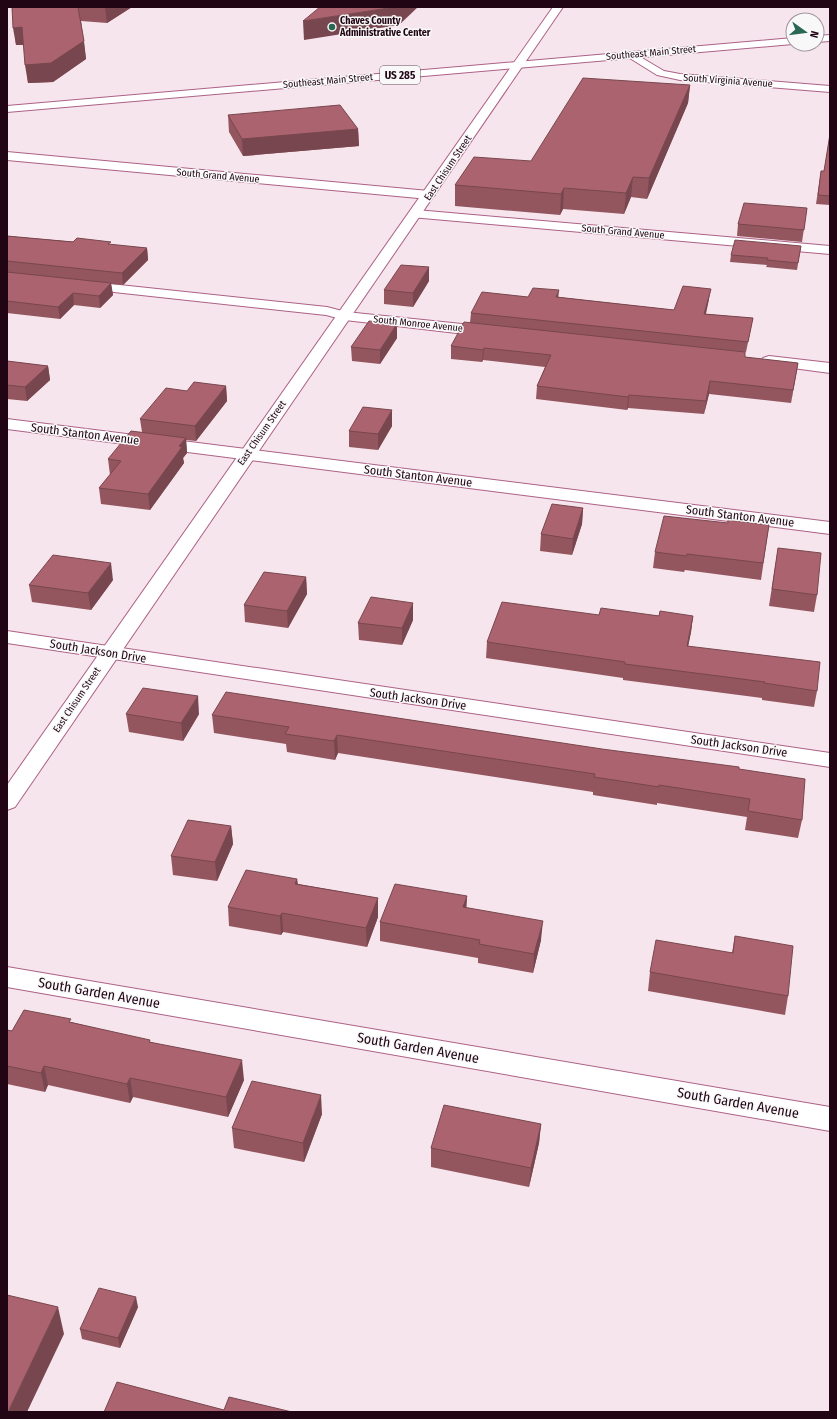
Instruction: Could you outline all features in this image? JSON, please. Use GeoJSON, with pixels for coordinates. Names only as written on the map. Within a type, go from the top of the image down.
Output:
{"type":"FeatureCollection","features":[{"type":"Feature","properties":{"kind":"street","name":"East Chisum Street"},"geometry":{"type":"LineString","coordinates":[[7,802],[416,214],[558,7]]}},
{"type":"Feature","properties":{"kind":"street","name":"Southeast Main Street"},"geometry":{"type":"LineString","coordinates":[[7,109],[785,42]]}},
{"type":"Feature","properties":{"kind":"street","name":"South Virginia Avenue"},"geometry":{"type":"LineString","coordinates":[[632,55],[660,73],[680,78],[830,88]]}},
{"type":"Feature","properties":{"kind":"street","name":"South Grand Avenue"},"geometry":{"type":"LineString","coordinates":[[7,156],[429,195]]}},
{"type":"Feature","properties":{"kind":"street","name":"South Grand Avenue"},"geometry":{"type":"LineString","coordinates":[[416,214],[830,250]]}},
{"type":"Feature","properties":{"kind":"street","name":"South Monroe Avenue"},"geometry":{"type":"LineString","coordinates":[[69,284],[504,333]]}},
{"type":"Feature","properties":{"kind":"street"},"geometry":{"type":"LineString","coordinates":[[758,360],[830,368]]}},
{"type":"Feature","properties":{"kind":"street","name":"South Stanton Avenue"},"geometry":{"type":"LineString","coordinates":[[7,424],[830,528]]}},
{"type":"Feature","properties":{"kind":"street","name":"South Jackson Drive"},"geometry":{"type":"LineString","coordinates":[[7,637],[830,760]]}},
{"type":"Feature","properties":{"kind":"street","name":"South Garden Avenue"},"geometry":{"type":"LineString","coordinates":[[7,977],[830,1119]]}},
{"type":"Feature","properties":{"kind":"building"},"geometry":{"type":"Polygon","coordinates":[[[12,7],[78,7],[84,41],[51,63],[25,65],[22,27],[13,28],[12,7]]]}},
{"type":"Feature","properties":{"kind":"building"},"geometry":{"type":"Polygon","coordinates":[[[320,7],[395,7],[303,21],[320,7]]]}},
{"type":"Feature","properties":{"kind":"building"},"geometry":{"type":"Polygon","coordinates":[[[583,78],[690,85],[649,178],[633,177],[626,193],[564,188],[561,194],[455,185],[474,157],[531,161],[583,78]]]}},
{"type":"Feature","properties":{"kind":"building"},"geometry":{"type":"Polygon","coordinates":[[[340,105],[358,129],[242,139],[228,115],[340,105]]]}},
{"type":"Feature","properties":{"kind":"building"},"geometry":{"type":"Polygon","coordinates":[[[830,134],[830,196],[818,195],[821,171],[824,171],[830,134]]]}},
{"type":"Feature","properties":{"kind":"building"},"geometry":{"type":"Polygon","coordinates":[[[744,203],[807,208],[804,230],[738,224],[744,203]]]}},
{"type":"Feature","properties":{"kind":"building"},"geometry":{"type":"Polygon","coordinates":[[[7,236],[73,242],[77,238],[111,242],[108,244],[147,248],[122,273],[7,261],[7,236]]]}},
{"type":"Feature","properties":{"kind":"building"},"geometry":{"type":"Polygon","coordinates":[[[735,240],[801,246],[798,263],[767,260],[768,258],[731,255],[735,240]]]}},
{"type":"Feature","properties":{"kind":"building"},"geometry":{"type":"Polygon","coordinates":[[[401,265],[429,267],[413,293],[384,290],[401,265]]]}},
{"type":"Feature","properties":{"kind":"building"},"geometry":{"type":"Polygon","coordinates":[[[7,272],[111,283],[99,296],[73,293],[58,307],[7,301],[7,272]]]}},
{"type":"Feature","properties":{"kind":"building"},"geometry":{"type":"Polygon","coordinates":[[[683,286],[711,289],[704,314],[753,318],[748,342],[471,313],[482,292],[528,297],[533,288],[559,290],[556,297],[674,310],[683,286]]]}},
{"type":"Feature","properties":{"kind":"building"},"geometry":{"type":"Polygon","coordinates":[[[369,321],[397,324],[380,350],[351,347],[369,321]]]}},
{"type":"Feature","properties":{"kind":"building"},"geometry":{"type":"Polygon","coordinates":[[[464,322],[745,352],[745,357],[798,363],[793,390],[710,381],[706,401],[629,395],[628,397],[537,386],[551,355],[451,346],[464,322]]]}},
{"type":"Feature","properties":{"kind":"building"},"geometry":{"type":"Polygon","coordinates":[[[7,361],[48,366],[25,387],[7,385],[7,361]]]}},
{"type":"Feature","properties":{"kind":"building"},"geometry":{"type":"Polygon","coordinates":[[[194,382],[226,386],[195,426],[140,419],[166,388],[187,391],[194,382]]]}},
{"type":"Feature","properties":{"kind":"building"},"geometry":{"type":"Polygon","coordinates":[[[363,407],[392,410],[378,434],[349,431],[363,407]]]}},
{"type":"Feature","properties":{"kind":"building"},"geometry":{"type":"Polygon","coordinates":[[[131,431],[186,438],[179,446],[182,447],[148,494],[99,488],[121,461],[108,459],[131,431]]]}},
{"type":"Feature","properties":{"kind":"building"},"geometry":{"type":"Polygon","coordinates":[[[552,504],[583,508],[573,539],[541,534],[552,504]]]}},
{"type":"Feature","properties":{"kind":"building"},"geometry":{"type":"Polygon","coordinates":[[[664,516],[728,523],[728,520],[769,525],[763,563],[687,554],[686,556],[655,552],[664,516]]]}},
{"type":"Feature","properties":{"kind":"building"},"geometry":{"type":"Polygon","coordinates":[[[778,548],[821,553],[817,595],[772,589],[778,548]]]}},
{"type":"Feature","properties":{"kind":"building"},"geometry":{"type":"Polygon","coordinates":[[[53,555],[111,563],[88,593],[29,585],[53,555]]]}},
{"type":"Feature","properties":{"kind":"building"},"geometry":{"type":"Polygon","coordinates":[[[264,572],[306,577],[287,611],[244,605],[264,572]]]}},
{"type":"Feature","properties":{"kind":"building"},"geometry":{"type":"Polygon","coordinates":[[[371,597],[413,603],[402,628],[358,623],[371,597]]]}},
{"type":"Feature","properties":{"kind":"building"},"geometry":{"type":"Polygon","coordinates":[[[502,602],[599,615],[601,608],[659,616],[660,611],[693,616],[687,646],[820,662],[817,691],[764,683],[765,682],[625,664],[625,662],[487,642],[502,602]]]}},
{"type":"Feature","properties":{"kind":"building"},"geometry":{"type":"Polygon","coordinates":[[[143,688],[198,696],[181,723],[126,714],[143,688]]]}},
{"type":"Feature","properties":{"kind":"building"},"geometry":{"type":"Polygon","coordinates":[[[226,692],[602,749],[739,767],[739,769],[805,779],[802,820],[748,811],[750,799],[594,777],[595,774],[337,735],[334,741],[285,734],[289,727],[212,715],[226,692]]]}},
{"type":"Feature","properties":{"kind":"building"},"geometry":{"type":"Polygon","coordinates":[[[188,820],[231,826],[215,862],[171,856],[188,820]]]}},
{"type":"Feature","properties":{"kind":"building"},"geometry":{"type":"Polygon","coordinates":[[[246,870],[297,879],[295,884],[378,898],[366,928],[282,913],[280,916],[228,907],[246,870]]]}},
{"type":"Feature","properties":{"kind":"building"},"geometry":{"type":"Polygon","coordinates":[[[395,884],[467,896],[463,907],[543,921],[534,954],[479,944],[480,940],[380,922],[395,884]]]}},
{"type":"Feature","properties":{"kind":"building"},"geometry":{"type":"Polygon","coordinates":[[[735,936],[793,946],[788,996],[650,972],[656,940],[733,953],[735,936]]]}},
{"type":"Feature","properties":{"kind":"building"},"geometry":{"type":"Polygon","coordinates":[[[24,1010],[71,1019],[69,1022],[150,1040],[149,1042],[242,1060],[226,1097],[130,1078],[127,1084],[44,1066],[41,1073],[7,1066],[7,1030],[12,1031],[24,1010]]]}},
{"type":"Feature","properties":{"kind":"building"},"geometry":{"type":"Polygon","coordinates":[[[252,1081],[321,1095],[303,1143],[232,1128],[252,1081]]]}},
{"type":"Feature","properties":{"kind":"building"},"geometry":{"type":"Polygon","coordinates":[[[444,1105],[541,1124],[531,1168],[431,1148],[444,1105]]]}},
{"type":"Feature","properties":{"kind":"building"},"geometry":{"type":"Polygon","coordinates":[[[99,1288],[136,1297],[118,1338],[80,1329],[99,1288]]]}},
{"type":"Feature","properties":{"kind":"building"},"geometry":{"type":"Polygon","coordinates":[[[7,1295],[58,1307],[8,1412],[7,1412],[7,1295]]]}},
{"type":"Feature","properties":{"kind":"building"},"geometry":{"type":"Polygon","coordinates":[[[117,1382],[224,1410],[229,1397],[292,1412],[104,1412],[117,1382]]]}},
{"type":"Feature","properties":{"kind":"place","name":"Chaves County Administrative Center"},"geometry":{"type":"Point","coordinates":[332,27]}}]}
